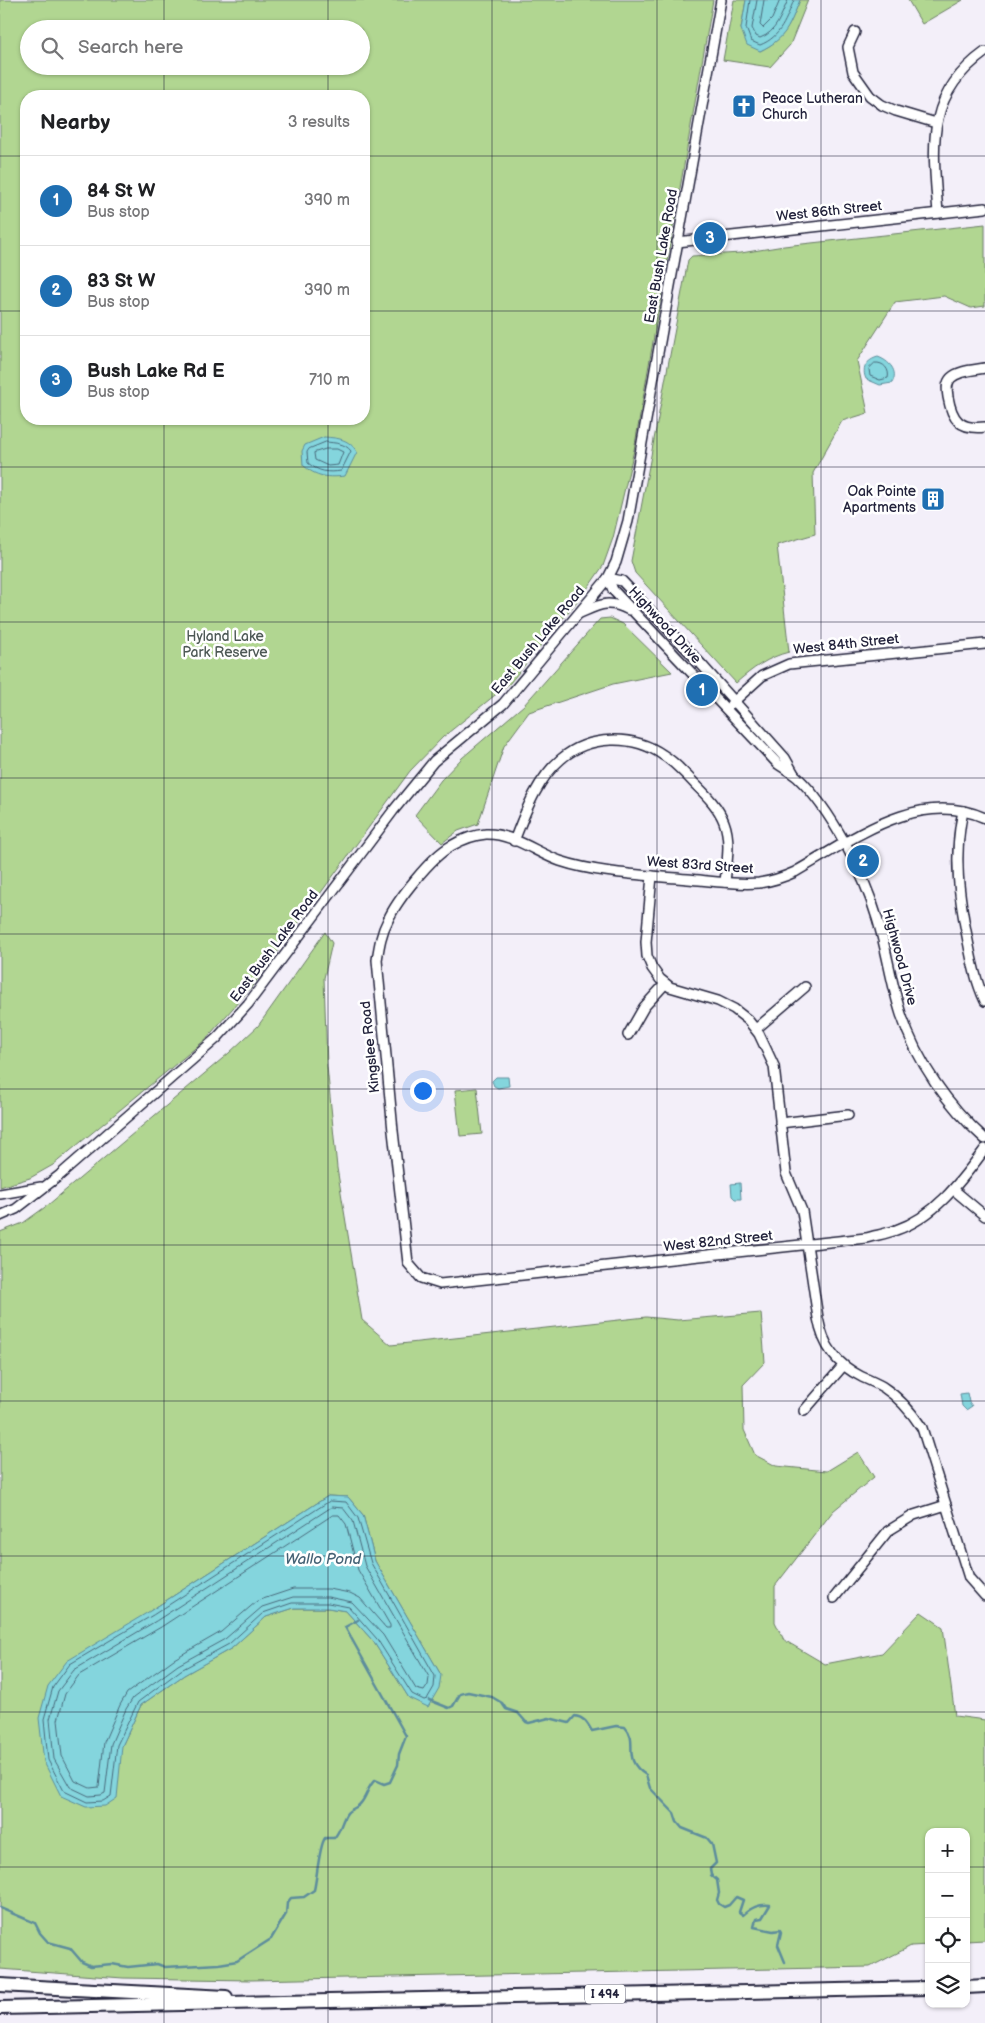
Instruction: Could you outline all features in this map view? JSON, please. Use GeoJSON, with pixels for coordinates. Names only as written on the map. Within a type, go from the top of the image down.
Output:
{"type":"FeatureCollection","features":[{"type":"Feature","properties":{"kind":"highway"},"geometry":{"type":"LineString","coordinates":[[0,1986],[200,1994],[281,2001]]}},
{"type":"Feature","properties":{"kind":"highway"},"geometry":{"type":"LineString","coordinates":[[970,1987],[985,1986]]}},
{"type":"Feature","properties":{"kind":"highway","name":"I 494"},"geometry":{"type":"LineString","coordinates":[[0,2008],[925,1988]]}},
{"type":"Feature","properties":{"kind":"street","name":"East Bush Lake Road"},"geometry":{"type":"LineString","coordinates":[[0,1216],[16,1209],[60,1175],[217,1038],[248,1004],[393,811],[434,761],[503,704],[608,578],[616,562],[628,521],[722,0]]}},
{"type":"Feature","properties":{"kind":"street"},"geometry":{"type":"LineString","coordinates":[[855,32],[848,47],[853,72],[870,96],[896,112],[936,123]]}},
{"type":"Feature","properties":{"kind":"street"},"geometry":{"type":"LineString","coordinates":[[938,213],[933,146],[936,123],[949,90],[968,67],[985,52]]}},
{"type":"Feature","properties":{"kind":"street","name":"West 86th Street"},"geometry":{"type":"LineString","coordinates":[[677,242],[985,208]]}},
{"type":"Feature","properties":{"kind":"street"},"geometry":{"type":"LineString","coordinates":[[985,368],[958,374],[951,378],[947,392],[950,411],[960,423],[975,428],[985,427]]}},
{"type":"Feature","properties":{"kind":"street","name":"Highwood Drive"},"geometry":{"type":"LineString","coordinates":[[608,578],[614,590],[635,613],[778,764],[796,777],[814,796],[844,844],[877,917],[902,1015],[915,1046],[930,1074],[949,1101],[985,1139]]}},
{"type":"Feature","properties":{"kind":"street","name":"Highwood Drive"},"geometry":{"type":"LineString","coordinates":[[608,578],[622,581],[735,700],[785,758],[796,777]]}},
{"type":"Feature","properties":{"kind":"street"},"geometry":{"type":"LineString","coordinates":[[578,614],[599,604],[607,603],[622,606],[635,613]]}},
{"type":"Feature","properties":{"kind":"street","name":"West 84th Street"},"geometry":{"type":"LineString","coordinates":[[726,709],[762,676],[789,664],[985,644]]}},
{"type":"Feature","properties":{"kind":"street"},"geometry":{"type":"LineString","coordinates":[[514,841],[538,786],[561,759],[576,749],[594,742],[611,740],[629,741],[663,754],[718,809],[724,822],[727,836],[728,850],[725,882]]}},
{"type":"Feature","properties":{"kind":"street","name":"West 83rd Street"},"geometry":{"type":"LineString","coordinates":[[463,840],[488,834],[500,836],[561,861],[602,870],[652,876],[760,883],[778,879],[795,872],[899,815],[920,810],[941,809],[963,811],[985,818]]}},
{"type":"Feature","properties":{"kind":"street"},"geometry":{"type":"LineString","coordinates":[[963,811],[957,855],[960,903],[973,966],[985,1001]]}},
{"type":"Feature","properties":{"kind":"street","name":"Kingslee Road"},"geometry":{"type":"LineString","coordinates":[[421,1278],[408,1263],[377,960],[380,941],[396,904],[440,854],[463,840]]}},
{"type":"Feature","properties":{"kind":"street"},"geometry":{"type":"LineString","coordinates":[[652,876],[646,942],[647,956],[652,968],[666,984],[683,992],[718,1001],[734,1009],[756,1029],[768,1049],[774,1066],[786,1173],[802,1211],[821,1334],[827,1348],[842,1366],[880,1385],[897,1397],[911,1411],[922,1428],[968,1578],[985,1596]]}},
{"type":"Feature","properties":{"kind":"street"},"geometry":{"type":"LineString","coordinates":[[628,1035],[644,1007],[666,984]]}},
{"type":"Feature","properties":{"kind":"street"},"geometry":{"type":"LineString","coordinates":[[756,1029],[805,987]]}},
{"type":"Feature","properties":{"kind":"street"},"geometry":{"type":"LineString","coordinates":[[780,1123],[848,1115]]}},
{"type":"Feature","properties":{"kind":"street","name":"West 82nd Street"},"geometry":{"type":"LineString","coordinates":[[421,1278],[440,1284],[866,1238],[897,1230],[923,1216],[954,1190],[985,1149]]}},
{"type":"Feature","properties":{"kind":"street","name":"East Bush Lake Road"},"geometry":{"type":"LineString","coordinates":[[0,1194],[43,1187]]}},
{"type":"Feature","properties":{"kind":"street"},"geometry":{"type":"LineString","coordinates":[[954,1190],[985,1216]]}},
{"type":"Feature","properties":{"kind":"street"},"geometry":{"type":"LineString","coordinates":[[804,1411],[842,1366]]}},
{"type":"Feature","properties":{"kind":"street"},"geometry":{"type":"LineString","coordinates":[[834,1598],[888,1531],[914,1515],[946,1505]]}},
{"type":"Feature","properties":{"kind":"green space","name":"Hyland Lake Park Reserve"},"geometry":{"type":"Polygon","coordinates":[[[0,0],[713,0],[634,450],[613,538],[603,566],[587,589],[510,683],[443,737],[410,771],[254,984],[205,1040],[53,1165],[30,1178],[0,1187],[0,0]]]}},
{"type":"Feature","properties":{"kind":"green space"},"geometry":{"type":"Polygon","coordinates":[[[734,0],[746,0],[741,29],[760,51],[776,41],[786,30],[800,0],[808,0],[790,45],[770,67],[723,60],[734,0]]]}},
{"type":"Feature","properties":{"kind":"green space"},"geometry":{"type":"Polygon","coordinates":[[[908,0],[963,0],[922,24],[908,0]]]}},
{"type":"Feature","properties":{"kind":"green space"},"geometry":{"type":"Polygon","coordinates":[[[985,224],[985,306],[971,308],[944,296],[895,302],[857,361],[868,413],[842,421],[813,473],[815,534],[777,545],[789,652],[761,664],[736,683],[635,573],[631,561],[688,260],[692,256],[741,253],[784,246],[985,224]]]}},
{"type":"Feature","properties":{"kind":"green space"},"geometry":{"type":"Polygon","coordinates":[[[610,618],[623,624],[672,672],[613,684],[529,712],[504,746],[478,824],[458,831],[442,843],[415,815],[441,780],[462,758],[524,705],[600,619],[610,618]]]}},
{"type":"Feature","properties":{"kind":"green space"},"geometry":{"type":"Polygon","coordinates":[[[325,932],[332,943],[324,978],[327,1066],[337,1168],[362,1320],[391,1345],[646,1317],[678,1320],[761,1313],[765,1362],[743,1385],[744,1430],[755,1455],[776,1466],[827,1471],[858,1452],[874,1477],[833,1511],[775,1586],[775,1622],[784,1640],[825,1664],[882,1653],[921,1612],[943,1627],[955,1716],[985,1720],[985,1940],[970,1941],[970,1828],[925,1828],[925,1945],[911,1946],[870,1967],[251,1980],[123,1978],[0,1969],[0,1232],[23,1223],[48,1205],[229,1053],[258,1026],[325,932]],[[328,1496],[150,1611],[122,1746],[141,1705],[184,1675],[232,1648],[266,1617],[294,1608],[328,1608],[346,1611],[373,1641],[409,1698],[441,1675],[375,1561],[363,1515],[348,1497],[328,1496]]]}},
{"type":"Feature","properties":{"kind":"green space"},"geometry":{"type":"Polygon","coordinates":[[[477,1088],[482,1134],[460,1136],[455,1090],[477,1088]]]}},
{"type":"Feature","properties":{"kind":"water"},"geometry":{"type":"Polygon","coordinates":[[[746,0],[800,0],[790,24],[782,36],[760,51],[747,45],[741,29],[746,0]]]}},
{"type":"Feature","properties":{"kind":"water"},"geometry":{"type":"Polygon","coordinates":[[[878,357],[892,367],[894,379],[892,383],[880,385],[866,379],[864,371],[866,365],[878,357]]]}},
{"type":"Feature","properties":{"kind":"water"},"geometry":{"type":"Polygon","coordinates":[[[324,437],[343,440],[351,444],[357,452],[345,476],[322,476],[303,465],[302,451],[305,445],[324,437]]]}},
{"type":"Feature","properties":{"kind":"water"},"geometry":{"type":"Polygon","coordinates":[[[496,1077],[508,1077],[509,1086],[498,1088],[494,1086],[492,1081],[496,1077]]]}},
{"type":"Feature","properties":{"kind":"water"},"geometry":{"type":"Polygon","coordinates":[[[740,1183],[741,1199],[735,1199],[732,1196],[731,1184],[740,1183]]]}},
{"type":"Feature","properties":{"kind":"water"},"geometry":{"type":"Polygon","coordinates":[[[967,1393],[972,1406],[966,1410],[962,1406],[960,1394],[967,1393]]]}},
{"type":"Feature","properties":{"kind":"water","name":"Wallo Pond"},"geometry":{"type":"Polygon","coordinates":[[[328,1496],[348,1497],[363,1515],[375,1561],[441,1675],[439,1688],[428,1707],[409,1698],[373,1641],[346,1611],[328,1608],[294,1608],[266,1617],[232,1648],[184,1675],[141,1705],[122,1746],[117,1798],[105,1806],[86,1807],[61,1796],[44,1762],[39,1718],[48,1686],[67,1661],[150,1611],[328,1496]]]}},
{"type":"Feature","properties":{"kind":"waterway"},"geometry":{"type":"LineString","coordinates":[[0,1908],[35,1923],[40,1933],[48,1942],[70,1948],[82,1962],[91,1966],[112,1964],[128,1967],[157,1964],[165,1967],[219,1964],[237,1961],[271,1939],[286,1914],[287,1903],[291,1898],[304,1897],[314,1890],[325,1838],[334,1838],[347,1813],[360,1804],[375,1780],[384,1784],[390,1782],[398,1765],[399,1754],[406,1736],[345,1627],[358,1620]]}},
{"type":"Feature","properties":{"kind":"waterway"},"geometry":{"type":"LineString","coordinates":[[429,1700],[449,1708],[453,1706],[460,1694],[468,1692],[492,1697],[502,1703],[506,1709],[518,1713],[529,1723],[549,1718],[569,1723],[575,1716],[587,1723],[592,1731],[616,1726],[625,1727],[631,1739],[634,1763],[646,1775],[650,1788],[674,1813],[677,1822],[682,1828],[707,1838],[712,1844],[716,1863],[710,1869],[711,1875],[717,1880],[719,1893],[717,1900],[719,1904],[724,1907],[729,1905],[736,1897],[743,1900],[739,1912],[743,1915],[756,1907],[770,1905],[762,1918],[756,1919],[754,1927],[773,1931],[780,1930],[778,1945],[785,1962]]}},
{"type":"Feature","properties":{"kind":"place","name":"Peace Lutheran Church"},"geometry":{"type":"Point","coordinates":[744,106]}},
{"type":"Feature","properties":{"kind":"place","name":"Bush Lake Rd E"},"geometry":{"type":"Point","coordinates":[710,238]}},
{"type":"Feature","properties":{"kind":"place","name":"Oak Pointe Apartments"},"geometry":{"type":"Point","coordinates":[933,499]}},
{"type":"Feature","properties":{"kind":"place","name":"84 St W"},"geometry":{"type":"Point","coordinates":[702,690]}},
{"type":"Feature","properties":{"kind":"place","name":"83 St W"},"geometry":{"type":"Point","coordinates":[863,861]}}]}
